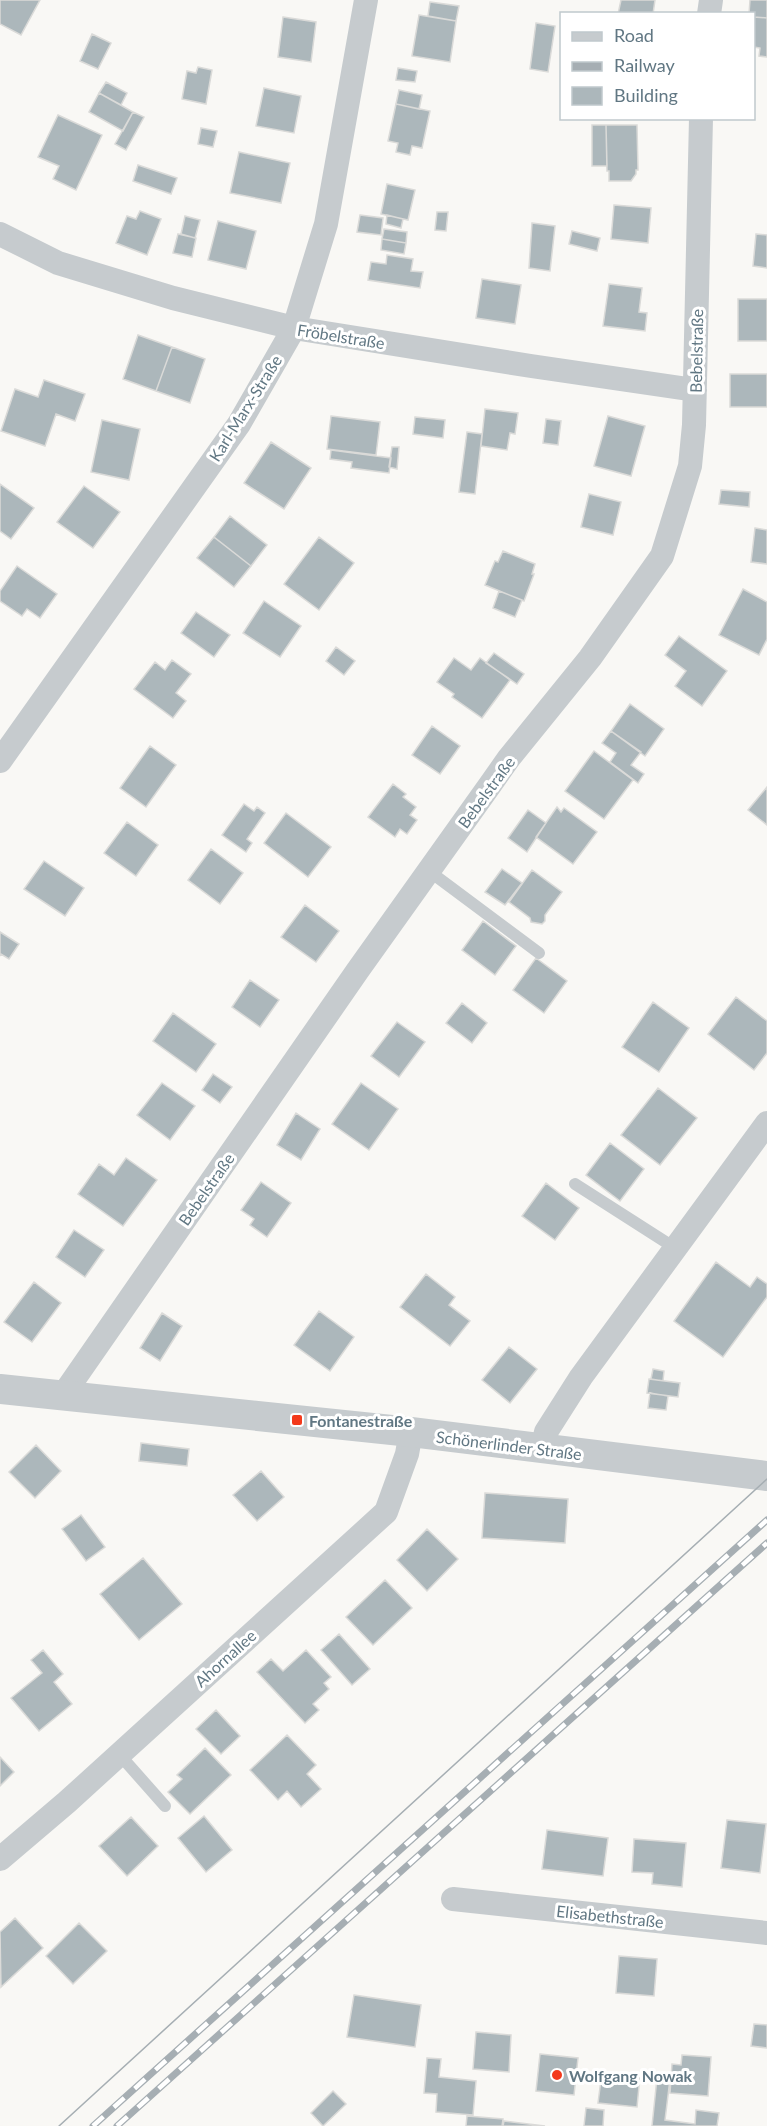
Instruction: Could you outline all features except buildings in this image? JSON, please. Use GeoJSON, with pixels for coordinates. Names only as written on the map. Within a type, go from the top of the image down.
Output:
{"type":"FeatureCollection","features":[{"type":"Feature","properties":{"kind":"street","name":"Karl-Marx-Straße"},"geometry":{"type":"LineString","coordinates":[[0,761],[239,424],[294,328],[326,224],[366,0]]}},
{"type":"Feature","properties":{"kind":"street","name":"Bebelstraße"},"geometry":{"type":"LineString","coordinates":[[63,1395],[509,758],[590,658],[662,556],[690,466],[695,390],[701,120]]}},
{"type":"Feature","properties":{"kind":"street","name":"Fröbelstraße"},"geometry":{"type":"LineString","coordinates":[[0,234],[58,263],[173,298],[294,328],[695,390]]}},
{"type":"Feature","properties":{"kind":"street"},"geometry":{"type":"LineString","coordinates":[[542,1449],[546,1432],[581,1377],[767,1123]]}},
{"type":"Feature","properties":{"kind":"street","name":"Schönerlinder Straße"},"geometry":{"type":"LineString","coordinates":[[0,1389],[411,1432],[767,1476]]}},
{"type":"Feature","properties":{"kind":"street","name":"Ahornallee"},"geometry":{"type":"LineString","coordinates":[[0,1859],[386,1512],[407,1454],[411,1432]]}},
{"type":"Feature","properties":{"kind":"street","name":"Elisabethstraße"},"geometry":{"type":"LineString","coordinates":[[453,1899],[767,1933]]}},
{"type":"Feature","properties":{"kind":"lane"},"geometry":{"type":"LineString","coordinates":[[429,871],[539,952]]}},
{"type":"Feature","properties":{"kind":"lane"},"geometry":{"type":"LineString","coordinates":[[576,1184],[675,1248]]}},
{"type":"Feature","properties":{"kind":"lane"},"geometry":{"type":"LineString","coordinates":[[119,1754],[165,1806]]}},
{"type":"Feature","properties":{"kind":"tram line"},"geometry":{"type":"LineString","coordinates":[[59,2126],[767,1479]]}},
{"type":"Feature","properties":{"kind":"railway"},"geometry":{"type":"LineString","coordinates":[[93,2126],[767,1520]]}},
{"type":"Feature","properties":{"kind":"railway"},"geometry":{"type":"LineString","coordinates":[[117,2126],[767,1543]]}},
{"type":"Feature","properties":{"kind":"place","name":"Fontanestraße"},"geometry":{"type":"Point","coordinates":[297,1420]}},
{"type":"Feature","properties":{"kind":"place","name":"Wolfgang Nowak"},"geometry":{"type":"Point","coordinates":[557,2075]}}]}
